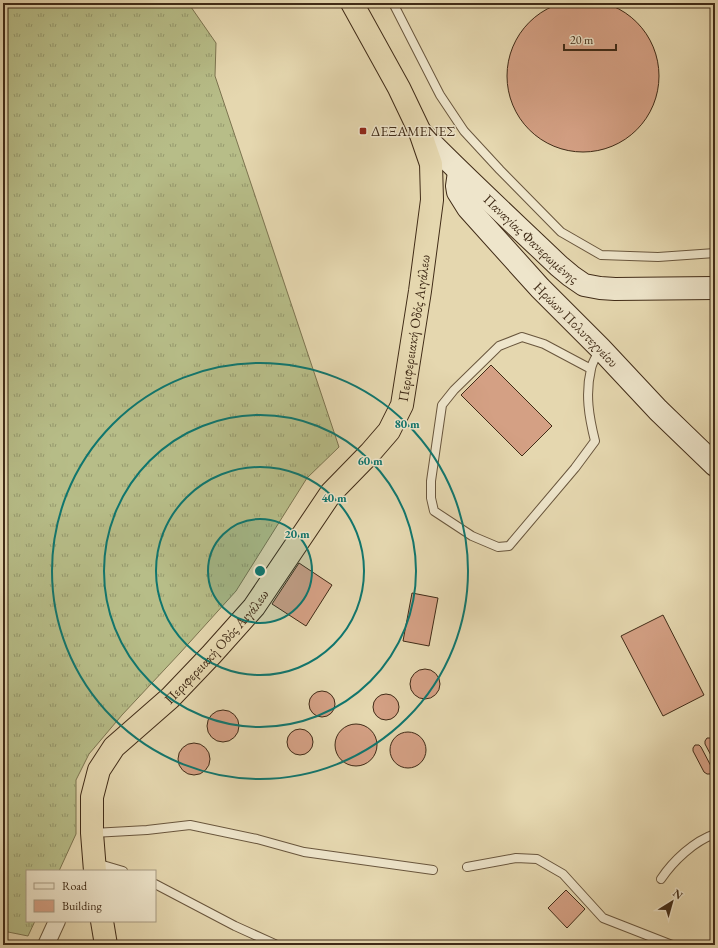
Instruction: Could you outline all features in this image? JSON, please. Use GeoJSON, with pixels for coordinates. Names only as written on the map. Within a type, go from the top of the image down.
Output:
{"type":"FeatureCollection","features":[{"type":"Feature","properties":{"kind":"highway","name":"Περιφερειακή Οδός Αιγάλεω"},"geometry":{"type":"LineString","coordinates":[[90,868],[92,797],[99,770],[114,747],[170,698],[254,607],[331,492],[370,453],[389,431],[402,405],[420,291],[432,200],[432,164],[420,132],[399,88],[352,3]]}},
{"type":"Feature","properties":{"kind":"highway"},"geometry":{"type":"LineString","coordinates":[[102,922],[106,945]]}},
{"type":"Feature","properties":{"kind":"street","name":"Παναγίας Φανερωμένης"},"geometry":{"type":"LineString","coordinates":[[420,132],[459,172],[485,195],[558,266],[584,285],[615,289],[712,292]]}},
{"type":"Feature","properties":{"kind":"street","name":"Ηρώων Πολυτεχνείου"},"geometry":{"type":"LineString","coordinates":[[459,172],[457,186],[458,192],[468,208],[540,288],[600,348],[658,410],[715,465]]}},
{"type":"Feature","properties":{"kind":"street"},"geometry":{"type":"LineString","coordinates":[[46,945],[57,922]]}},
{"type":"Feature","properties":{"kind":"lane"},"geometry":{"type":"LineString","coordinates":[[393,3],[440,95],[464,131],[561,232],[601,255],[658,257],[715,253]]}},
{"type":"Feature","properties":{"kind":"lane"},"geometry":{"type":"LineString","coordinates":[[591,369],[544,344],[522,337],[499,346],[454,390],[442,405],[431,480],[430,498],[434,511],[472,536],[498,548],[510,546],[575,468],[595,441],[588,416],[587,395],[591,369],[600,348]]}},
{"type":"Feature","properties":{"kind":"lane"},"geometry":{"type":"LineString","coordinates":[[92,833],[147,830],[190,825],[257,839],[304,852],[433,870]]}},
{"type":"Feature","properties":{"kind":"lane"},"geometry":{"type":"LineString","coordinates":[[661,879],[669,867],[686,851],[715,834]]}},
{"type":"Feature","properties":{"kind":"lane"},"geometry":{"type":"LineString","coordinates":[[467,868],[516,858],[537,859],[563,874],[603,918],[672,945]]}},
{"type":"Feature","properties":{"kind":"lane"},"geometry":{"type":"LineString","coordinates":[[90,868],[112,870]]}},
{"type":"Feature","properties":{"kind":"lane"},"geometry":{"type":"LineString","coordinates":[[156,885],[236,926],[277,945]]}},
{"type":"Feature","properties":{"kind":"green space"},"geometry":{"type":"Polygon","coordinates":[[[3,3],[191,3],[191,7],[216,43],[215,76],[339,447],[307,478],[236,591],[122,715],[89,754],[76,780],[76,834],[59,870],[26,870],[26,922],[35,922],[28,936],[3,931],[3,3]]]}},
{"type":"Feature","properties":{"kind":"building"},"geometry":{"type":"Polygon","coordinates":[[[576,0],[590,0],[605,3],[619,9],[637,22],[650,40],[656,54],[659,76],[656,98],[650,112],[637,130],[619,143],[605,149],[590,152],[576,152],[561,149],[547,143],[535,135],[524,124],[516,112],[510,98],[507,83],[507,69],[510,54],[516,40],[524,28],[535,17],[547,9],[561,3],[576,0]]]}},
{"type":"Feature","properties":{"kind":"building"},"geometry":{"type":"Polygon","coordinates":[[[491,365],[552,426],[522,456],[461,395],[491,365]]]}},
{"type":"Feature","properties":{"kind":"building"},"geometry":{"type":"Polygon","coordinates":[[[299,563],[332,585],[306,626],[272,604],[299,563]]]}},
{"type":"Feature","properties":{"kind":"building"},"geometry":{"type":"Polygon","coordinates":[[[412,593],[438,598],[429,646],[403,641],[412,593]]]}},
{"type":"Feature","properties":{"kind":"building"},"geometry":{"type":"Polygon","coordinates":[[[663,615],[704,695],[663,716],[621,636],[663,615]]]}},
{"type":"Feature","properties":{"kind":"building"},"geometry":{"type":"Polygon","coordinates":[[[425,669],[436,673],[440,684],[436,695],[425,699],[414,695],[410,684],[414,673],[425,669]]]}},
{"type":"Feature","properties":{"kind":"building"},"geometry":{"type":"Polygon","coordinates":[[[322,691],[331,695],[335,704],[331,713],[322,717],[313,713],[309,704],[313,695],[322,691]]]}},
{"type":"Feature","properties":{"kind":"building"},"geometry":{"type":"Polygon","coordinates":[[[386,694],[395,698],[399,707],[395,716],[386,720],[377,716],[373,707],[377,698],[386,694]]]}},
{"type":"Feature","properties":{"kind":"building"},"geometry":{"type":"Polygon","coordinates":[[[220,710],[226,710],[236,717],[239,726],[238,732],[232,739],[226,742],[220,742],[210,735],[207,729],[207,723],[214,713],[220,710]]]}},
{"type":"Feature","properties":{"kind":"building"},"geometry":{"type":"Polygon","coordinates":[[[352,724],[360,724],[368,727],[374,733],[377,745],[374,757],[368,763],[360,766],[352,766],[344,763],[338,757],[335,749],[335,741],[338,733],[344,727],[352,724]]]}},
{"type":"Feature","properties":{"kind":"building"},"geometry":{"type":"Polygon","coordinates":[[[300,729],[309,733],[313,742],[309,751],[300,755],[291,751],[287,742],[291,733],[300,729]]]}},
{"type":"Feature","properties":{"kind":"building"},"geometry":{"type":"Polygon","coordinates":[[[408,732],[418,735],[423,740],[426,750],[423,760],[418,765],[408,768],[398,765],[393,760],[390,750],[393,740],[398,735],[408,732]]]}},
{"type":"Feature","properties":{"kind":"building"},"geometry":{"type":"Polygon","coordinates":[[[707,738],[711,738],[715,743],[715,763],[705,744],[707,738]]]}},
{"type":"Feature","properties":{"kind":"building"},"geometry":{"type":"Polygon","coordinates":[[[191,743],[197,743],[207,750],[210,759],[209,765],[203,772],[197,775],[191,775],[181,768],[178,762],[178,756],[185,746],[191,743]]]}},
{"type":"Feature","properties":{"kind":"building"},"geometry":{"type":"Polygon","coordinates":[[[695,745],[699,745],[701,747],[712,768],[710,774],[704,772],[693,751],[695,745]]]}},
{"type":"Feature","properties":{"kind":"building"},"geometry":{"type":"Polygon","coordinates":[[[566,890],[585,909],[567,928],[548,908],[566,890]]]}},
{"type":"Feature","properties":{"kind":"place","name":"ΔΕΞΑΜΕΝΕΣ"},"geometry":{"type":"Point","coordinates":[363,131]}}]}
